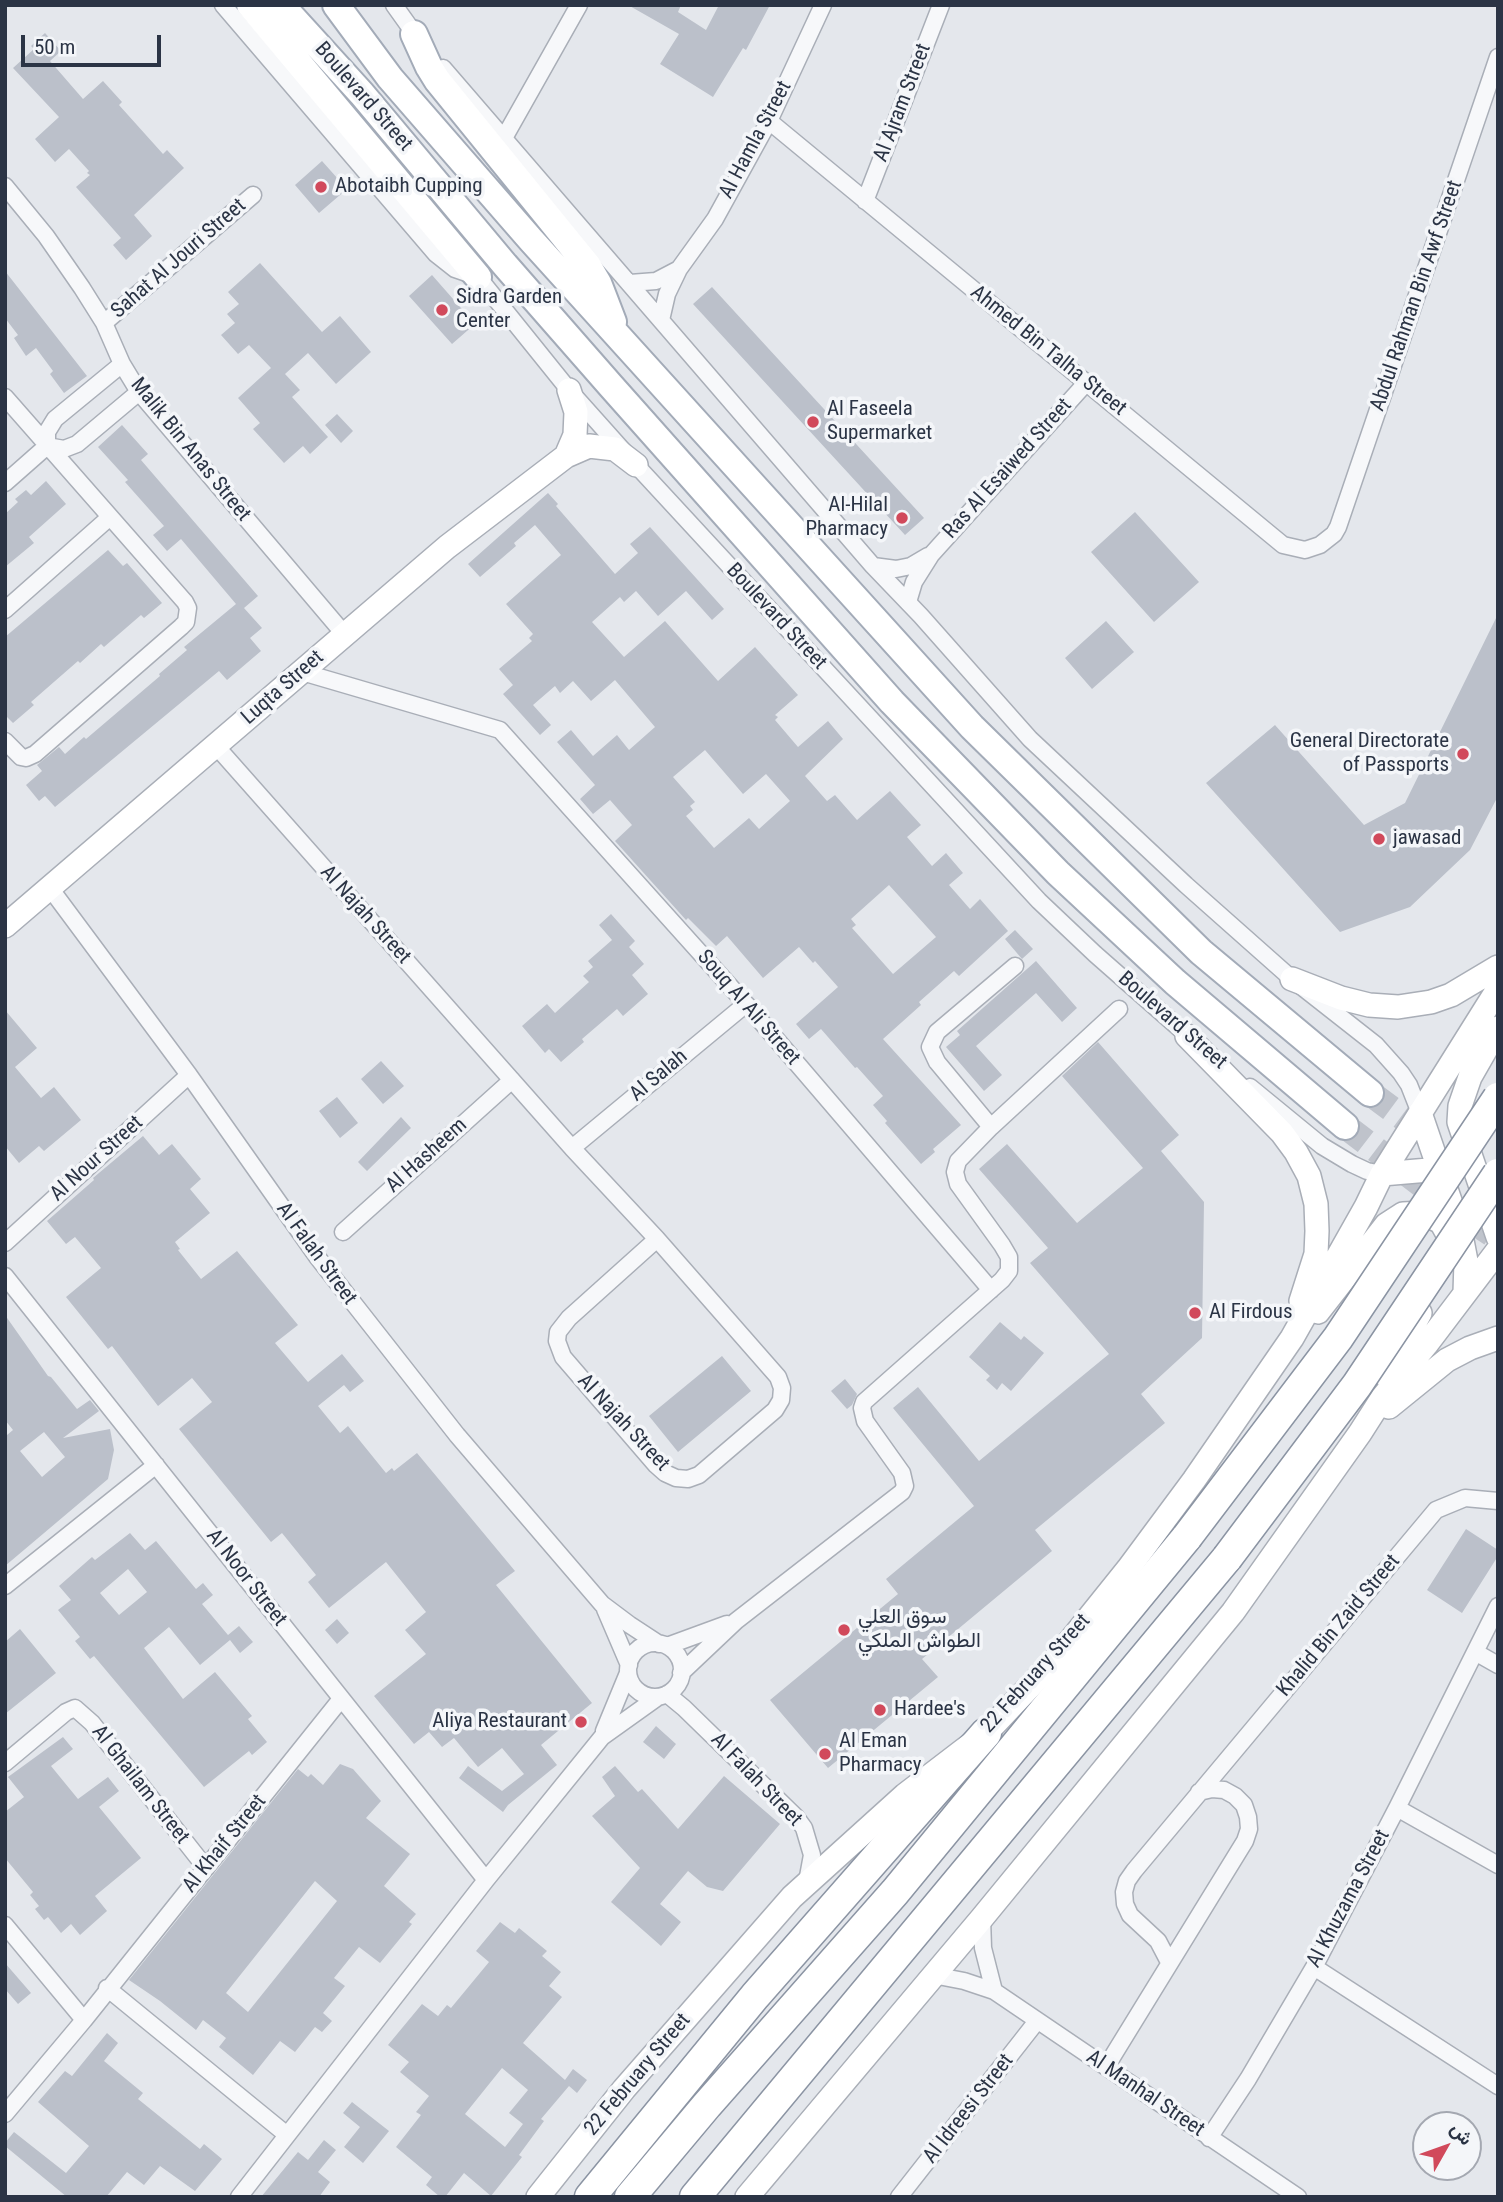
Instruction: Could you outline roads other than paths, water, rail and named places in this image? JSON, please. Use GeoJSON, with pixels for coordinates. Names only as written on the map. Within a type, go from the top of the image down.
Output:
{"type":"FeatureCollection","features":[{"type":"Feature","properties":{"kind":"highway","name":"22 February Street"},"geometry":{"type":"LineString","coordinates":[[631,2197],[707,2105],[895,1892],[1187,1537],[1338,1338],[1498,1098]]}},
{"type":"Feature","properties":{"kind":"highway"},"geometry":{"type":"LineString","coordinates":[[695,2197],[1227,1558],[1357,1385],[1488,1179]]}},
{"type":"Feature","properties":{"kind":"highway"},"geometry":{"type":"LineString","coordinates":[[590,2197],[755,1996],[986,1733]]}},
{"type":"Feature","properties":{"kind":"main road"},"geometry":{"type":"LineString","coordinates":[[250,5],[478,277]]}},
{"type":"Feature","properties":{"kind":"main road","name":"Boulevard Street"},"geometry":{"type":"LineString","coordinates":[[281,5],[362,94],[576,346],[892,702],[1078,891],[1175,982],[1345,1126]]}},
{"type":"Feature","properties":{"kind":"main road","name":"Boulevard Street"},"geometry":{"type":"LineString","coordinates":[[336,5],[390,78],[615,334],[972,727],[1201,952],[1370,1093]]}},
{"type":"Feature","properties":{"kind":"main road"},"geometry":{"type":"LineString","coordinates":[[414,34],[438,80],[588,266],[606,302],[615,334]]}},
{"type":"Feature","properties":{"kind":"main road"},"geometry":{"type":"LineString","coordinates":[[566,456],[575,435],[576,424],[576,412],[569,390]]}},
{"type":"Feature","properties":{"kind":"main road","name":"Luqta Street"},"geometry":{"type":"LineString","coordinates":[[5,926],[447,547],[566,456],[589,446],[615,449],[636,465]]}},
{"type":"Feature","properties":{"kind":"main road"},"geometry":{"type":"LineString","coordinates":[[1292,979],[1341,998],[1369,1005],[1398,1007],[1431,1002],[1451,995],[1498,967]]}},
{"type":"Feature","properties":{"kind":"main road","name":"22 February Street"},"geometry":{"type":"LineString","coordinates":[[538,2197],[625,2089],[780,1910],[807,1882],[905,1795],[986,1733],[1055,1660],[1128,1569],[1194,1480],[1292,1338],[1382,1174],[1498,989]]}},
{"type":"Feature","properties":{"kind":"main road"},"geometry":{"type":"LineString","coordinates":[[1498,1028],[1470,1077],[1460,1106],[1459,1122],[1488,1179],[1498,1237]]}},
{"type":"Feature","properties":{"kind":"main road"},"geometry":{"type":"LineString","coordinates":[[1187,1036],[1282,1133],[1309,1176],[1316,1204],[1316,1254],[1308,1282],[1292,1326],[1266,1373]]}},
{"type":"Feature","properties":{"kind":"main road"},"geometry":{"type":"LineString","coordinates":[[1470,1077],[1483,1105],[1498,1120]]}},
{"type":"Feature","properties":{"kind":"main road"},"geometry":{"type":"LineString","coordinates":[[1420,1113],[1449,1194],[1464,1247],[1465,1293]]}},
{"type":"Feature","properties":{"kind":"main road"},"geometry":{"type":"LineString","coordinates":[[1363,1212],[1449,1194],[1488,1179],[1498,1164]]}},
{"type":"Feature","properties":{"kind":"main road"},"geometry":{"type":"LineString","coordinates":[[1382,1174],[1440,1169],[1488,1179]]}},
{"type":"Feature","properties":{"kind":"main road"},"geometry":{"type":"LineString","coordinates":[[1292,1338],[1333,1295],[1394,1218],[1413,1212],[1432,1216],[1447,1230],[1452,1249],[1451,1259],[1401,1348],[1383,1396]]}},
{"type":"Feature","properties":{"kind":"main road"},"geometry":{"type":"LineString","coordinates":[[747,2197],[982,1919],[1233,1612],[1360,1433],[1383,1396],[1498,1250]]}},
{"type":"Feature","properties":{"kind":"main road"},"geometry":{"type":"LineString","coordinates":[[1360,1433],[1402,1395],[1447,1360],[1498,1338]]}},
{"type":"Feature","properties":{"kind":"street","name":"Boulevard Street"},"geometry":{"type":"LineString","coordinates":[[223,5],[436,254],[455,270],[478,277],[569,390],[636,465],[1039,901],[1187,1036],[1322,1146],[1352,1164],[1382,1174]]}},
{"type":"Feature","properties":{"kind":"street"},"geometry":{"type":"LineString","coordinates":[[394,5],[414,34],[873,566],[1030,739],[1137,841],[1292,979],[1376,1045],[1409,1085],[1420,1113]]}},
{"type":"Feature","properties":{"kind":"street"},"geometry":{"type":"LineString","coordinates":[[504,138],[579,5]]}},
{"type":"Feature","properties":{"kind":"street","name":"Al Hamla Street"},"geometry":{"type":"LineString","coordinates":[[661,320],[667,294],[679,269],[715,219],[769,121],[823,5]]}},
{"type":"Feature","properties":{"kind":"street","name":"Al Ajram Street"},"geometry":{"type":"LineString","coordinates":[[865,201],[941,5]]}},
{"type":"Feature","properties":{"kind":"street","name":"Abdul Rahman Bin Awf Street"},"geometry":{"type":"LineString","coordinates":[[1334,534],[1498,57]]}},
{"type":"Feature","properties":{"kind":"street","name":"Ahmed Bin Talha Street"},"geometry":{"type":"LineString","coordinates":[[769,121],[1283,545],[1305,550],[1320,545],[1334,534]]}},
{"type":"Feature","properties":{"kind":"street","name":"Malik Bin Anas Street"},"geometry":{"type":"LineString","coordinates":[[5,186],[46,236],[104,323],[122,364],[139,392],[345,635]]}},
{"type":"Feature","properties":{"kind":"street","name":"Sahat Al Jouri Street"},"geometry":{"type":"LineString","coordinates":[[104,323],[253,195]]}},
{"type":"Feature","properties":{"kind":"street"},"geometry":{"type":"LineString","coordinates":[[630,283],[656,281],[679,269]]}},
{"type":"Feature","properties":{"kind":"street"},"geometry":{"type":"LineString","coordinates":[[5,483],[47,446],[47,432],[55,419],[122,364]]}},
{"type":"Feature","properties":{"kind":"street","name":"Ras Al Esaiwed Street"},"geometry":{"type":"LineString","coordinates":[[908,602],[914,582],[931,555],[1086,383]]}},
{"type":"Feature","properties":{"kind":"street"},"geometry":{"type":"LineString","coordinates":[[47,446],[64,449],[77,443],[139,392]]}},
{"type":"Feature","properties":{"kind":"street"},"geometry":{"type":"LineString","coordinates":[[5,397],[188,608],[186,622],[31,757],[17,755],[5,741]]}},
{"type":"Feature","properties":{"kind":"street"},"geometry":{"type":"LineString","coordinates":[[5,610],[110,517]]}},
{"type":"Feature","properties":{"kind":"street","name":"Ras Al Esaiwed Street"},"geometry":{"type":"LineString","coordinates":[[873,566],[896,569],[911,566],[931,555]]}},
{"type":"Feature","properties":{"kind":"street","name":"Souq Al Ali Street"},"geometry":{"type":"LineString","coordinates":[[302,672],[500,730],[746,1004],[991,1290]]}},
{"type":"Feature","properties":{"kind":"street","name":"Al Najah Street"},"geometry":{"type":"LineString","coordinates":[[216,746],[572,1148],[657,1238],[771,1368],[782,1388],[781,1400],[775,1410],[699,1475],[688,1479],[676,1478],[656,1465],[563,1357],[557,1341],[558,1332],[569,1318],[657,1238]]}},
{"type":"Feature","properties":{"kind":"street","name":"Al Falah Street"},"geometry":{"type":"LineString","coordinates":[[50,888],[189,1075],[318,1258],[457,1436],[603,1604],[629,1625],[663,1645]]}},
{"type":"Feature","properties":{"kind":"street"},"geometry":{"type":"LineString","coordinates":[[991,1127],[936,1062],[930,1047],[937,1032],[1015,966]]}},
{"type":"Feature","properties":{"kind":"street","name":"Al Salah"},"geometry":{"type":"LineString","coordinates":[[572,1148],[746,1004]]}},
{"type":"Feature","properties":{"kind":"street"},"geometry":{"type":"LineString","coordinates":[[681,1673],[736,1621],[902,1492],[905,1486],[902,1473],[865,1421],[862,1408],[864,1402],[1009,1271],[1009,1257],[958,1184],[955,1172],[958,1161],[1119,1009]]}},
{"type":"Feature","properties":{"kind":"street","name":"Al Nour Street"},"geometry":{"type":"LineString","coordinates":[[5,1243],[189,1075]]}},
{"type":"Feature","properties":{"kind":"street","name":"Al Hasheem"},"geometry":{"type":"LineString","coordinates":[[343,1232],[512,1080]]}},
{"type":"Feature","properties":{"kind":"street","name":"Al Noor Street"},"geometry":{"type":"LineString","coordinates":[[5,1276],[486,1880]]}},
{"type":"Feature","properties":{"kind":"street"},"geometry":{"type":"LineString","coordinates":[[5,1586],[156,1465]]}},
{"type":"Feature","properties":{"kind":"street","name":"Khalid Bin Zaid Street"},"geometry":{"type":"LineString","coordinates":[[1169,1962],[1158,1941],[1130,1915],[1125,1904],[1127,1881],[1134,1871],[1436,1510],[1465,1498],[1498,1501]]}},
{"type":"Feature","properties":{"kind":"street","name":"Al Falah Street"},"geometry":{"type":"LineString","coordinates":[[603,1604],[628,1669]]}},
{"type":"Feature","properties":{"kind":"street","name":"Al Khuzama Street"},"geometry":{"type":"LineString","coordinates":[[1209,2138],[1248,2079],[1314,1967],[1498,1606]]}},
{"type":"Feature","properties":{"kind":"street"},"geometry":{"type":"LineString","coordinates":[[602,1737],[632,1656],[639,1648],[649,1644],[663,1645],[736,1621]]}},
{"type":"Feature","properties":{"kind":"street"},"geometry":{"type":"LineString","coordinates":[[239,2197],[486,1880],[602,1737],[678,1684],[681,1673],[678,1657],[663,1645]]}},
{"type":"Feature","properties":{"kind":"street"},"geometry":{"type":"LineString","coordinates":[[1475,1652],[1498,1665]]}},
{"type":"Feature","properties":{"kind":"street"},"geometry":{"type":"LineString","coordinates":[[628,1669],[635,1688],[650,1696],[662,1695]]}},
{"type":"Feature","properties":{"kind":"street","name":"Al Falah Street"},"geometry":{"type":"LineString","coordinates":[[662,1695],[692,1716],[800,1823],[810,1841],[812,1855],[807,1882]]}},
{"type":"Feature","properties":{"kind":"street","name":"Al Khaif Street"},"geometry":{"type":"LineString","coordinates":[[5,2114],[84,2020],[341,1699]]}},
{"type":"Feature","properties":{"kind":"street","name":"Al Ghailam Street"},"geometry":{"type":"LineString","coordinates":[[5,1763],[66,1712],[75,1708],[92,1723],[206,1868]]}},
{"type":"Feature","properties":{"kind":"street"},"geometry":{"type":"LineString","coordinates":[[1106,2067],[1245,1841],[1249,1829],[1244,1805],[1224,1790],[1199,1791]]}},
{"type":"Feature","properties":{"kind":"street"},"geometry":{"type":"LineString","coordinates":[[1397,1808],[1498,1865]]}},
{"type":"Feature","properties":{"kind":"street"},"geometry":{"type":"LineString","coordinates":[[982,1919],[983,1948],[994,1991]]}},
{"type":"Feature","properties":{"kind":"street"},"geometry":{"type":"LineString","coordinates":[[5,1925],[84,2020]]}},
{"type":"Feature","properties":{"kind":"street"},"geometry":{"type":"LineString","coordinates":[[1314,1967],[1498,2085]]}},
{"type":"Feature","properties":{"kind":"street","name":"Al Manhal Street"},"geometry":{"type":"LineString","coordinates":[[933,1975],[994,1991],[1287,2194]]}},
{"type":"Feature","properties":{"kind":"street"},"geometry":{"type":"LineString","coordinates":[[107,1988],[287,2135]]}},
{"type":"Feature","properties":{"kind":"street","name":"Al Idreesi Street"},"geometry":{"type":"LineString","coordinates":[[899,2197],[1037,2021]]}},
{"type":"Feature","properties":{"kind":"tunnel"},"geometry":{"type":"LineString","coordinates":[[1370,1093],[1432,1139]]}},
{"type":"Feature","properties":{"kind":"tunnel"},"geometry":{"type":"LineString","coordinates":[[1345,1126],[1451,1207],[1498,1238]]}},
{"type":"Feature","properties":{"kind":"place","name":"Abotaibh Cupping"},"geometry":{"type":"Point","coordinates":[321,187]}},
{"type":"Feature","properties":{"kind":"place","name":"Sidra Garden Center"},"geometry":{"type":"Point","coordinates":[442,310]}},
{"type":"Feature","properties":{"kind":"place","name":"Al Faseela Supermarket"},"geometry":{"type":"Point","coordinates":[813,422]}},
{"type":"Feature","properties":{"kind":"place","name":"Al-Hilal Pharmacy"},"geometry":{"type":"Point","coordinates":[902,518]}},
{"type":"Feature","properties":{"kind":"place","name":"General Directorate of Passports"},"geometry":{"type":"Point","coordinates":[1463,754]}},
{"type":"Feature","properties":{"kind":"place","name":"jawasad"},"geometry":{"type":"Point","coordinates":[1379,839]}},
{"type":"Feature","properties":{"kind":"place","name":"Al Firdous"},"geometry":{"type":"Point","coordinates":[1195,1313]}},
{"type":"Feature","properties":{"kind":"place","name":"سوق العلي الطواش الملكي"},"geometry":{"type":"Point","coordinates":[844,1630]}},
{"type":"Feature","properties":{"kind":"place","name":"Hardee's"},"geometry":{"type":"Point","coordinates":[880,1710]}},
{"type":"Feature","properties":{"kind":"place","name":"Aliya Restaurant"},"geometry":{"type":"Point","coordinates":[581,1722]}},
{"type":"Feature","properties":{"kind":"place","name":"Al Eman Pharmacy"},"geometry":{"type":"Point","coordinates":[825,1754]}}]}
